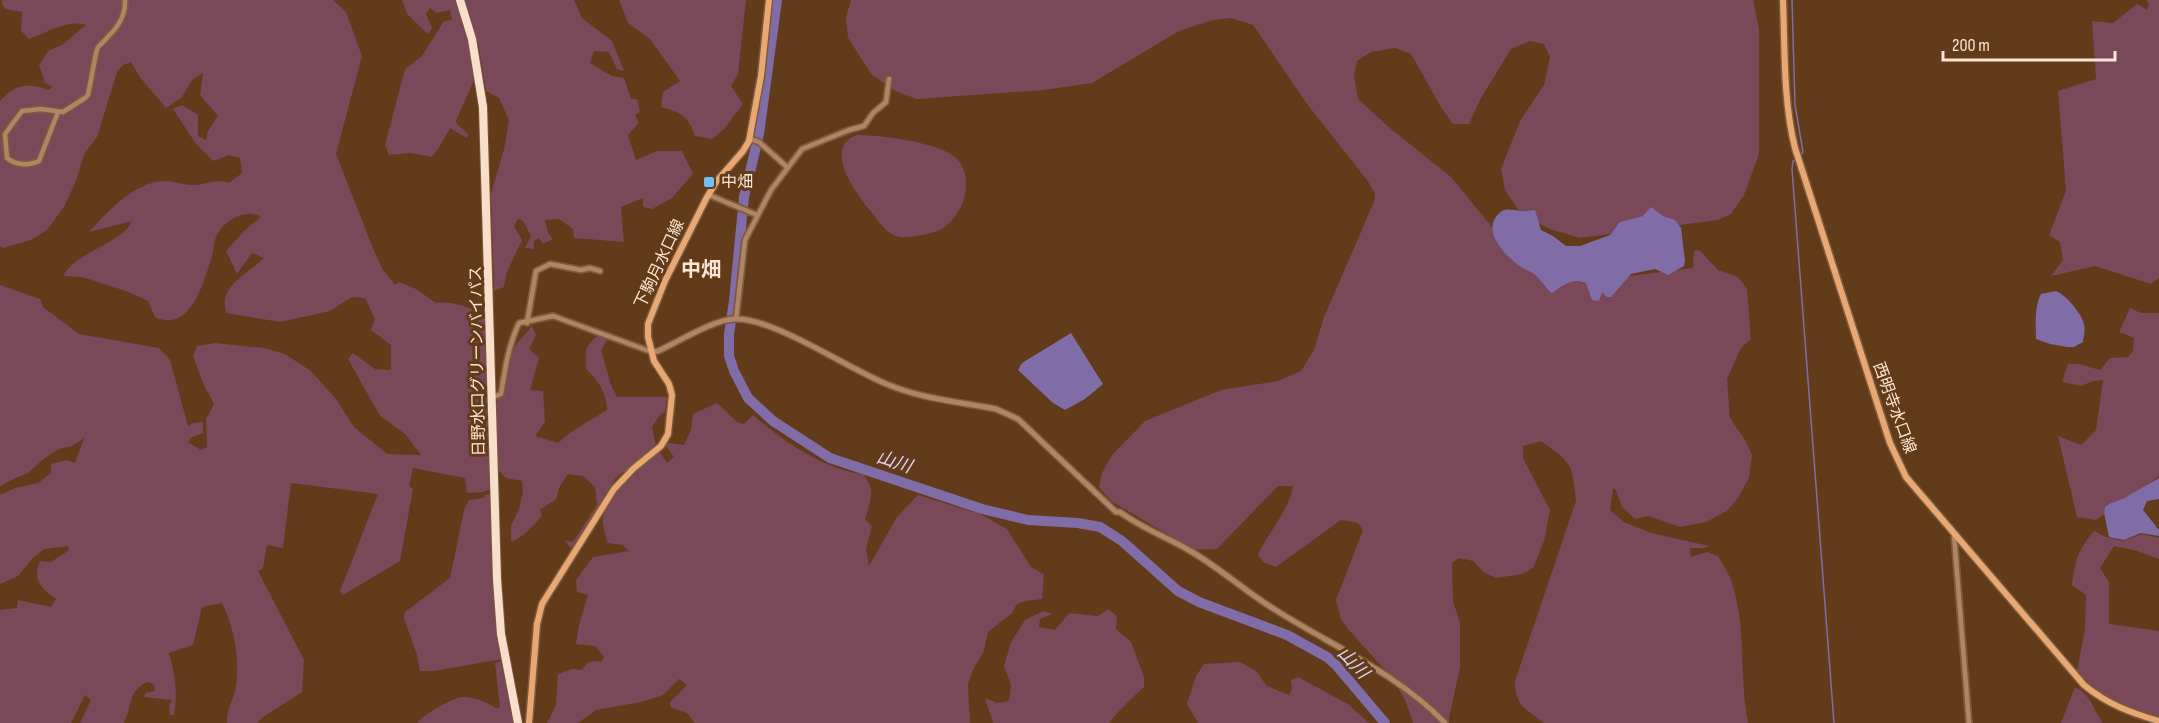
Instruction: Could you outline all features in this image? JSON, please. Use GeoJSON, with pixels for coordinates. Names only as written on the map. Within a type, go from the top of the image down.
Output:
{"type":"FeatureCollection","features":[{"type":"Feature","properties":{"kind":"highway","name":"日野水口グリーンバイパス"},"geometry":{"type":"LineString","coordinates":[[460,0],[472,39],[483,107],[496,567],[501,634],[518,723]]}},
{"type":"Feature","properties":{"kind":"main road","name":"下駒月水口線"},"geometry":{"type":"LineString","coordinates":[[529,723],[537,624],[545,598],[614,489],[634,468],[661,446],[668,434],[672,395],[669,384],[654,362],[648,337],[648,324],[653,308],[709,195],[725,170],[751,139],[761,76],[769,0]]}},
{"type":"Feature","properties":{"kind":"main road","name":"西明寺水口線"},"geometry":{"type":"LineString","coordinates":[[1783,0],[1789,125],[1855,337],[1890,443],[1901,467],[1954,535],[2084,685],[2120,709],[2159,721]]}},
{"type":"Feature","properties":{"kind":"street"},"geometry":{"type":"LineString","coordinates":[[58,112],[36,164],[19,164],[7,158],[5,134],[22,111],[41,109],[58,112],[75,105],[88,95],[96,53],[123,18],[126,10],[125,0]]}},
{"type":"Feature","properties":{"kind":"street"},"geometry":{"type":"LineString","coordinates":[[735,319],[745,240],[757,215],[787,167],[802,149],[864,126],[873,113],[886,102],[890,80]]}},
{"type":"Feature","properties":{"kind":"street"},"geometry":{"type":"LineString","coordinates":[[751,139],[759,142],[787,167]]}},
{"type":"Feature","properties":{"kind":"street"},"geometry":{"type":"LineString","coordinates":[[709,195],[757,215]]}},
{"type":"Feature","properties":{"kind":"street"},"geometry":{"type":"LineString","coordinates":[[527,323],[534,268],[550,264],[600,271]]}},
{"type":"Feature","properties":{"kind":"street"},"geometry":{"type":"LineString","coordinates":[[491,398],[501,394],[506,362],[513,335],[519,323],[553,316],[652,352],[726,320],[754,321],[896,388],[929,397],[996,409],[1018,419],[1116,512],[1120,512],[1144,528],[1195,553],[1275,610],[1389,676],[1422,701],[1445,723]]}},
{"type":"Feature","properties":{"kind":"street"},"geometry":{"type":"LineString","coordinates":[[1954,535],[1968,723]]}},
{"type":"Feature","properties":{"kind":"shaded area"},"geometry":{"type":"Polygon","coordinates":[[[2,0],[333,0],[346,12],[362,56],[336,154],[383,270],[395,285],[399,282],[416,289],[436,303],[455,304],[469,308],[485,319],[490,489],[467,493],[465,478],[413,468],[409,486],[413,489],[400,561],[343,595],[340,591],[378,494],[291,483],[283,548],[267,545],[263,568],[258,571],[304,660],[302,692],[257,723],[227,723],[236,686],[237,665],[233,633],[222,603],[202,607],[193,645],[169,653],[175,684],[174,715],[170,715],[169,706],[172,700],[144,697],[145,693],[155,691],[154,684],[147,682],[134,693],[124,723],[80,723],[91,700],[85,695],[71,723],[0,723],[0,610],[17,608],[18,600],[51,607],[56,599],[39,583],[37,573],[40,561],[51,562],[69,550],[68,546],[44,549],[18,576],[0,584],[0,495],[15,488],[38,483],[51,473],[51,464],[67,460],[75,463],[84,438],[72,446],[59,449],[28,473],[0,487],[0,285],[40,299],[43,307],[79,334],[159,348],[170,360],[188,426],[203,422],[203,433],[192,437],[188,442],[201,450],[207,447],[206,419],[214,404],[202,381],[193,355],[197,346],[215,343],[264,348],[285,354],[311,371],[336,399],[354,427],[387,454],[421,455],[405,434],[380,416],[348,359],[353,353],[375,369],[391,370],[391,345],[371,330],[375,319],[365,298],[352,297],[330,311],[280,322],[226,313],[225,299],[231,287],[264,258],[252,253],[237,274],[226,251],[245,230],[261,217],[255,215],[237,216],[226,223],[218,233],[200,291],[187,312],[178,318],[167,320],[155,317],[148,301],[126,291],[82,277],[63,276],[78,260],[127,229],[132,221],[89,232],[122,199],[142,186],[165,181],[193,185],[215,181],[229,183],[242,173],[240,158],[229,155],[213,161],[196,144],[173,109],[182,105],[198,115],[198,136],[206,140],[208,131],[218,116],[200,95],[203,73],[193,79],[182,97],[166,108],[139,76],[131,62],[123,65],[117,72],[97,137],[84,154],[76,181],[64,207],[47,230],[31,240],[3,248],[0,246],[0,101],[11,91],[22,86],[28,85],[48,90],[53,87],[45,83],[39,65],[48,51],[62,45],[86,25],[65,25],[29,39],[21,31],[22,12],[5,9],[2,0]]]}},
{"type":"Feature","properties":{"kind":"shaded area"},"geometry":{"type":"Polygon","coordinates":[[[402,0],[456,0],[470,49],[475,78],[456,121],[468,134],[467,138],[450,128],[432,157],[411,153],[389,155],[385,145],[405,69],[422,56],[444,21],[452,20],[450,10],[437,13],[430,8],[426,14],[432,28],[428,34],[407,14],[402,0]]]}},
{"type":"Feature","properties":{"kind":"shaded area"},"geometry":{"type":"Polygon","coordinates":[[[465,0],[574,0],[582,18],[612,41],[624,71],[617,69],[609,52],[594,51],[590,63],[612,76],[624,78],[631,99],[637,99],[640,112],[635,115],[639,123],[628,135],[636,160],[657,151],[682,151],[693,174],[672,198],[652,209],[643,207],[643,198],[621,207],[624,242],[574,238],[573,229],[559,219],[545,220],[548,233],[553,239],[543,244],[539,238],[534,241],[534,249],[525,248],[531,236],[523,221],[518,219],[514,226],[522,240],[506,274],[504,287],[494,291],[491,194],[504,149],[509,120],[499,98],[486,91],[479,47],[465,0]]]}},
{"type":"Feature","properties":{"kind":"shaded area"},"geometry":{"type":"Polygon","coordinates":[[[619,0],[746,0],[738,74],[731,86],[743,104],[724,129],[712,139],[695,136],[690,124],[683,116],[661,107],[663,92],[680,81],[650,39],[628,23],[619,0]]]}},
{"type":"Feature","properties":{"kind":"shaded area"},"geometry":{"type":"Polygon","coordinates":[[[851,0],[1753,0],[1759,28],[1759,154],[1744,195],[1731,214],[1718,220],[1580,238],[1550,229],[1521,214],[1505,190],[1501,169],[1520,121],[1544,85],[1550,57],[1544,44],[1530,41],[1511,49],[1481,98],[1469,124],[1453,124],[1411,54],[1395,48],[1371,52],[1357,61],[1354,75],[1358,99],[1451,177],[1523,265],[1589,281],[1693,268],[1694,251],[1699,250],[1718,270],[1738,277],[1747,289],[1751,339],[1741,348],[1727,379],[1730,418],[1752,455],[1749,478],[1738,498],[1727,511],[1706,522],[1680,527],[1648,516],[1635,519],[1622,507],[1616,490],[1613,488],[1610,510],[1624,522],[1651,533],[1709,546],[1690,548],[1691,557],[1707,552],[1718,556],[1731,580],[1736,597],[1748,723],[1544,723],[1522,706],[1515,689],[1515,681],[1576,501],[1569,465],[1559,454],[1541,441],[1523,446],[1523,458],[1550,510],[1544,541],[1533,568],[1522,574],[1496,578],[1485,573],[1473,561],[1459,558],[1452,563],[1453,601],[1460,623],[1460,667],[1448,723],[1413,723],[1406,702],[1393,679],[1341,619],[1336,600],[1363,530],[1358,523],[1341,520],[1276,567],[1263,562],[1258,555],[1283,513],[1293,486],[1278,486],[1217,549],[1194,550],[1111,501],[1099,487],[1102,473],[1112,455],[1145,421],[1221,390],[1278,381],[1301,371],[1314,350],[1324,317],[1374,202],[1375,194],[1367,180],[1307,104],[1253,25],[1231,18],[1213,20],[1179,31],[1092,83],[1044,90],[917,99],[895,91],[872,75],[848,38],[846,17],[851,0]]]}},
{"type":"Feature","properties":{"kind":"shaded area"},"geometry":{"type":"Polygon","coordinates":[[[2146,0],[2159,0],[2159,278],[2151,284],[2095,266],[2051,276],[2063,260],[2060,242],[2049,235],[2066,191],[2058,91],[2096,79],[2092,21],[2113,23],[2137,4],[2147,10],[2149,3],[2146,0]]]}},
{"type":"Feature","properties":{"kind":"shaded area"},"geometry":{"type":"Polygon","coordinates":[[[857,135],[922,143],[955,157],[965,173],[966,192],[959,211],[953,219],[941,229],[924,235],[904,237],[888,232],[860,198],[842,162],[842,151],[847,142],[857,135]]]}},
{"type":"Feature","properties":{"kind":"shaded area"},"geometry":{"type":"Polygon","coordinates":[[[1651,207],[1663,216],[1675,220],[1681,228],[1684,266],[1668,275],[1655,269],[1631,274],[1611,297],[1607,297],[1602,292],[1599,301],[1592,300],[1586,283],[1581,281],[1568,283],[1550,292],[1534,274],[1521,267],[1504,252],[1493,231],[1496,217],[1502,211],[1535,210],[1541,230],[1566,246],[1580,246],[1610,235],[1620,222],[1643,216],[1651,207]]]}},
{"type":"Feature","properties":{"kind":"shaded area"},"geometry":{"type":"Polygon","coordinates":[[[2056,291],[2072,304],[2084,324],[2083,342],[2074,347],[2050,344],[2036,339],[2037,304],[2041,294],[2056,291]]]}},
{"type":"Feature","properties":{"kind":"shaded area"},"geometry":{"type":"Polygon","coordinates":[[[2130,308],[2141,313],[2159,313],[2159,476],[2125,502],[2117,504],[2096,520],[2077,517],[2058,436],[2081,445],[2096,430],[2103,380],[2081,386],[2062,382],[2068,364],[2079,364],[2100,370],[2110,358],[2128,357],[2133,351],[2134,338],[2119,332],[2130,308]]]}},
{"type":"Feature","properties":{"kind":"shaded area"},"geometry":{"type":"Polygon","coordinates":[[[532,326],[536,335],[529,349],[539,358],[530,390],[543,391],[545,422],[535,436],[558,443],[571,432],[607,410],[601,387],[586,369],[587,350],[590,343],[599,335],[608,339],[601,350],[611,385],[617,397],[667,397],[665,412],[660,415],[652,427],[656,446],[667,463],[674,457],[665,445],[668,443],[684,445],[691,430],[693,414],[717,403],[737,422],[744,424],[753,415],[777,434],[819,460],[849,472],[863,474],[871,490],[865,519],[872,526],[866,549],[869,566],[897,517],[918,495],[980,514],[1007,529],[1031,567],[1044,574],[1042,599],[1017,604],[1012,613],[988,632],[984,651],[968,684],[970,723],[695,723],[687,713],[670,707],[670,702],[687,685],[679,679],[663,695],[641,702],[596,710],[578,723],[547,723],[556,705],[558,674],[572,669],[582,670],[588,662],[602,661],[604,657],[595,646],[576,644],[588,595],[577,592],[576,580],[593,557],[629,551],[623,545],[607,543],[603,521],[609,500],[625,470],[615,479],[574,547],[571,548],[564,540],[572,542],[575,539],[597,505],[595,487],[583,476],[568,474],[560,486],[556,499],[540,510],[542,516],[524,534],[511,542],[511,526],[519,509],[523,492],[522,481],[506,478],[498,470],[494,412],[503,384],[508,354],[532,326]]]}},
{"type":"Feature","properties":{"kind":"shaded area"},"geometry":{"type":"Polygon","coordinates":[[[1071,333],[1103,384],[1085,399],[1065,410],[1053,403],[1018,370],[1022,363],[1071,333]]]}},
{"type":"Feature","properties":{"kind":"shaded area"},"geometry":{"type":"Polygon","coordinates":[[[2159,478],[2159,499],[2147,501],[2143,510],[2159,530],[2159,536],[2141,533],[2124,540],[2109,537],[2105,507],[2159,478]]]}},
{"type":"Feature","properties":{"kind":"shaded area"},"geometry":{"type":"Polygon","coordinates":[[[491,494],[496,607],[502,659],[434,671],[420,671],[404,618],[405,612],[450,578],[464,510],[469,500],[491,494]]]}},
{"type":"Feature","properties":{"kind":"shaded area"},"geometry":{"type":"Polygon","coordinates":[[[2094,531],[2123,541],[2142,534],[2159,538],[2159,559],[2114,546],[2100,568],[2109,582],[2109,624],[2159,631],[2159,718],[2125,706],[2104,695],[2077,671],[2085,629],[2086,595],[2072,585],[2081,550],[2094,531]]]}},
{"type":"Feature","properties":{"kind":"shaded area"},"geometry":{"type":"Polygon","coordinates":[[[1108,609],[1117,616],[1116,629],[1131,642],[1144,677],[1144,687],[1109,723],[993,723],[985,698],[997,703],[1009,701],[1011,685],[1004,666],[1011,642],[1025,620],[1043,611],[1053,614],[1040,619],[1039,627],[1055,630],[1069,613],[1098,616],[1108,609]]]}},
{"type":"Feature","properties":{"kind":"shaded area"},"geometry":{"type":"Polygon","coordinates":[[[501,661],[513,723],[417,723],[438,707],[463,697],[480,700],[496,708],[500,707],[495,663],[501,661]]]}},
{"type":"Feature","properties":{"kind":"shaded area"},"geometry":{"type":"Polygon","coordinates":[[[1240,662],[1256,671],[1267,686],[1289,695],[1292,689],[1291,680],[1298,677],[1348,704],[1369,723],[1198,723],[1187,704],[1196,676],[1204,664],[1240,662]]]}},
{"type":"Feature","properties":{"kind":"shaded area"},"geometry":{"type":"Polygon","coordinates":[[[2075,687],[2089,699],[2103,723],[2061,723],[2075,687]]]}},
{"type":"Feature","properties":{"kind":"waterway","name":"山川"},"geometry":{"type":"LineString","coordinates":[[777,0],[759,134],[744,197],[729,334],[729,356],[748,398],[773,421],[830,458],[982,509],[1028,520],[1078,523],[1100,527],[1122,541],[1178,591],[1199,602],[1287,635],[1327,657],[1385,723]]}},
{"type":"Feature","properties":{"kind":"waterway"},"geometry":{"type":"LineString","coordinates":[[1792,0],[1795,105],[1803,152],[1800,156]]}},
{"type":"Feature","properties":{"kind":"waterway"},"geometry":{"type":"LineString","coordinates":[[1796,159],[1793,161],[1792,169],[1834,723]]}},
{"type":"Feature","properties":{"kind":"place","name":"中畑"},"geometry":{"type":"Point","coordinates":[709,182]}},
{"type":"Feature","properties":{"kind":"district","name":"中畑"},"geometry":{"type":"Point","coordinates":[701,270]}}]}
